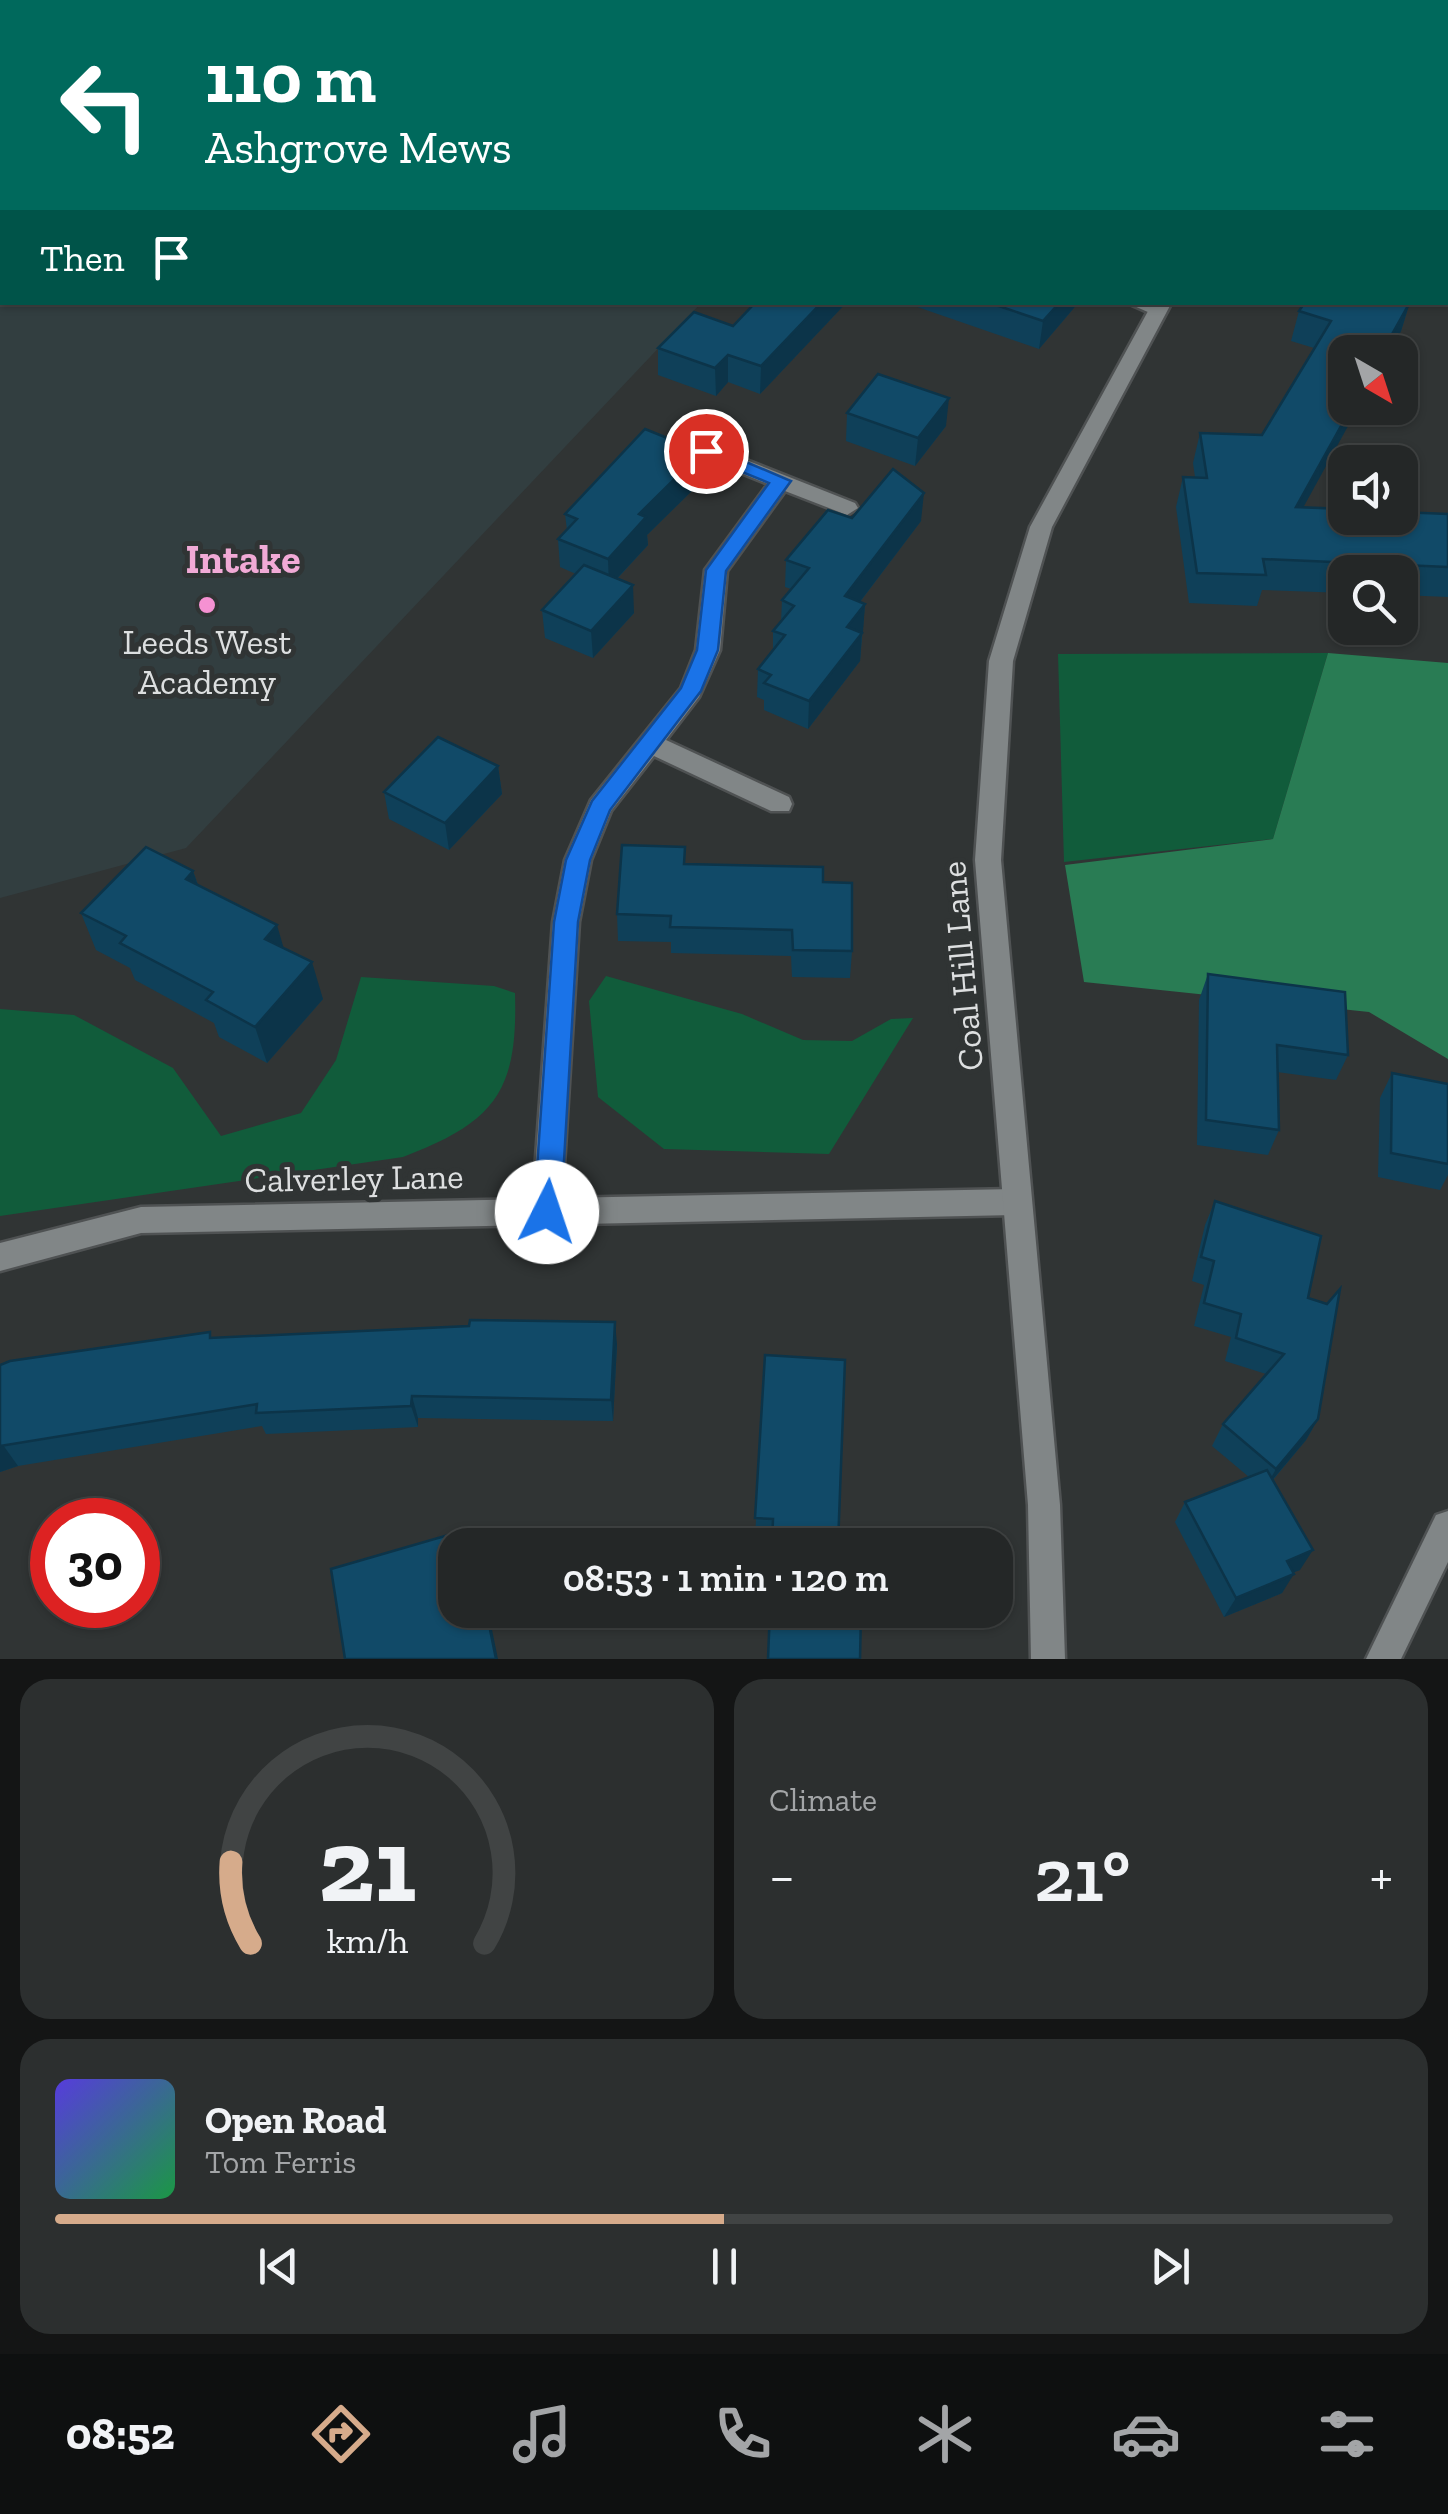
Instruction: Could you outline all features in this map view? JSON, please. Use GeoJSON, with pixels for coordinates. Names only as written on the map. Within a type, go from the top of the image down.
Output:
{"type":"FeatureCollection","features":[{"type":"Feature","properties":{"kind":"street","name":"Coal Hill Lane"},"geometry":{"type":"LineString","coordinates":[[1048,1659],[1044,1505],[988,860],[1000,661],[1041,527],[1151,305]]}},
{"type":"Feature","properties":{"kind":"street"},"geometry":{"type":"LineString","coordinates":[[706,451],[847,508]]}},
{"type":"Feature","properties":{"kind":"street"},"geometry":{"type":"LineString","coordinates":[[547,1212],[566,922],[578,860],[600,807],[691,691],[708,650],[716,570],[781,481]]}},
{"type":"Feature","properties":{"kind":"street"},"geometry":{"type":"LineString","coordinates":[[649,743],[780,804]]}},
{"type":"Feature","properties":{"kind":"street","name":"Calverley Lane"},"geometry":{"type":"LineString","coordinates":[[0,1257],[141,1220],[1015,1202]]}},
{"type":"Feature","properties":{"kind":"street"},"geometry":{"type":"LineString","coordinates":[[1384,1659],[1448,1526]]}},
{"type":"Feature","properties":{"kind":"shaded area","name":"Leeds West Academy"},"geometry":{"type":"Polygon","coordinates":[[[0,305],[699,305],[186,848],[0,898],[0,305]]]}},
{"type":"Feature","properties":{"kind":"green space"},"geometry":{"type":"Polygon","coordinates":[[[1328,653],[1273,839],[1064,862],[1058,654],[1328,653]]]}},
{"type":"Feature","properties":{"kind":"green space"},"geometry":{"type":"Polygon","coordinates":[[[1328,653],[1448,663],[1448,1059],[1369,1012],[1084,982],[1065,865],[1273,839],[1328,653]]]}},
{"type":"Feature","properties":{"kind":"green space"},"geometry":{"type":"Polygon","coordinates":[[[606,976],[742,1014],[803,1040],[852,1041],[891,1019],[913,1018],[829,1154],[664,1149],[598,1097],[589,1001],[606,976]]]}},
{"type":"Feature","properties":{"kind":"green space"},"geometry":{"type":"Polygon","coordinates":[[[361,977],[494,986],[515,993],[512,1055],[505,1079],[495,1099],[460,1131],[403,1157],[0,1216],[0,1009],[74,1015],[173,1068],[221,1136],[301,1113],[336,1060],[361,977]]]}},
{"type":"Feature","properties":{"kind":"building"},"geometry":{"type":"Polygon","coordinates":[[[753,305],[819,305],[761,366],[728,355],[715,368],[658,348],[694,312],[733,326],[753,305]]]}},
{"type":"Feature","properties":{"kind":"building"},"geometry":{"type":"Polygon","coordinates":[[[996,305],[1057,305],[1043,321],[996,305]]]}},
{"type":"Feature","properties":{"kind":"building"},"geometry":{"type":"Polygon","coordinates":[[[1303,305],[1408,305],[1392,335],[1328,335],[1328,425],[1342,425],[1296,507],[1328,508],[1328,535],[1418,535],[1418,513],[1448,514],[1448,567],[1418,566],[1418,555],[1328,555],[1328,562],[1263,559],[1266,575],[1197,573],[1183,477],[1207,478],[1200,433],[1262,435],[1331,321],[1299,311],[1303,305]]]}},
{"type":"Feature","properties":{"kind":"building"},"geometry":{"type":"Polygon","coordinates":[[[878,374],[949,398],[918,438],[847,413],[878,374]]]}},
{"type":"Feature","properties":{"kind":"building"},"geometry":{"type":"Polygon","coordinates":[[[645,429],[702,452],[639,514],[646,517],[608,559],[558,539],[577,519],[565,514],[645,429]]]}},
{"type":"Feature","properties":{"kind":"building"},"geometry":{"type":"Polygon","coordinates":[[[893,469],[924,493],[845,596],[865,604],[847,627],[862,633],[809,701],[764,683],[771,675],[758,669],[785,635],[773,631],[794,606],[782,600],[809,568],[786,560],[828,510],[852,518],[893,469]]]}},
{"type":"Feature","properties":{"kind":"building"},"geometry":{"type":"Polygon","coordinates":[[[584,565],[633,585],[591,631],[542,610],[584,565]]]}},
{"type":"Feature","properties":{"kind":"building"},"geometry":{"type":"Polygon","coordinates":[[[438,737],[498,766],[445,823],[384,792],[438,737]]]}},
{"type":"Feature","properties":{"kind":"building"},"geometry":{"type":"Polygon","coordinates":[[[622,845],[685,847],[684,864],[823,867],[823,882],[852,883],[852,951],[793,950],[792,930],[670,927],[671,916],[617,914],[622,845]]]}},
{"type":"Feature","properties":{"kind":"building"},"geometry":{"type":"Polygon","coordinates":[[[146,847],[193,871],[186,879],[277,925],[265,939],[312,962],[255,1027],[206,1000],[213,992],[120,943],[126,936],[81,913],[146,847]]]}},
{"type":"Feature","properties":{"kind":"building"},"geometry":{"type":"Polygon","coordinates":[[[1208,974],[1345,992],[1348,1055],[1277,1045],[1279,1130],[1206,1120],[1208,974]]]}},
{"type":"Feature","properties":{"kind":"building"},"geometry":{"type":"Polygon","coordinates":[[[1392,1073],[1448,1084],[1448,1164],[1391,1153],[1392,1073]]]}},
{"type":"Feature","properties":{"kind":"building"},"geometry":{"type":"Polygon","coordinates":[[[1215,1201],[1321,1236],[1308,1298],[1327,1304],[1340,1289],[1318,1419],[1276,1469],[1223,1424],[1284,1354],[1236,1338],[1241,1314],[1204,1303],[1214,1261],[1201,1257],[1215,1201]]]}},
{"type":"Feature","properties":{"kind":"building"},"geometry":{"type":"Polygon","coordinates":[[[470,1320],[615,1322],[611,1400],[412,1396],[411,1406],[256,1413],[257,1404],[0,1446],[0,1365],[10,1361],[210,1332],[210,1338],[469,1326],[470,1320]]]}},
{"type":"Feature","properties":{"kind":"building"},"geometry":{"type":"Polygon","coordinates":[[[765,1355],[845,1360],[839,1528],[773,1528],[773,1519],[755,1518],[765,1355]]]}},
{"type":"Feature","properties":{"kind":"building"},"geometry":{"type":"Polygon","coordinates":[[[1267,1470],[1313,1550],[1287,1561],[1294,1574],[1236,1598],[1185,1502],[1267,1470]]]}},
{"type":"Feature","properties":{"kind":"building"},"geometry":{"type":"Polygon","coordinates":[[[438,1538],[438,1628],[490,1628],[496,1659],[345,1659],[331,1569],[438,1538]]]}},
{"type":"Feature","properties":{"kind":"building"},"geometry":{"type":"Polygon","coordinates":[[[769,1628],[861,1628],[860,1659],[768,1659],[769,1628]]]}},
{"type":"Feature","properties":{"kind":"place","name":"Leeds West Academy"},"geometry":{"type":"Point","coordinates":[207,605]}},
{"type":"Feature","properties":{"kind":"district","name":"Intake"},"geometry":{"type":"Point","coordinates":[243,559]}},
{"type":"Feature","properties":{"kind":"route"},"geometry":{"type":"LineString","coordinates":[[547,1212],[566,922],[578,860],[600,807],[691,691],[708,650],[716,570],[742,528],[781,481],[706,451]]}}]}
